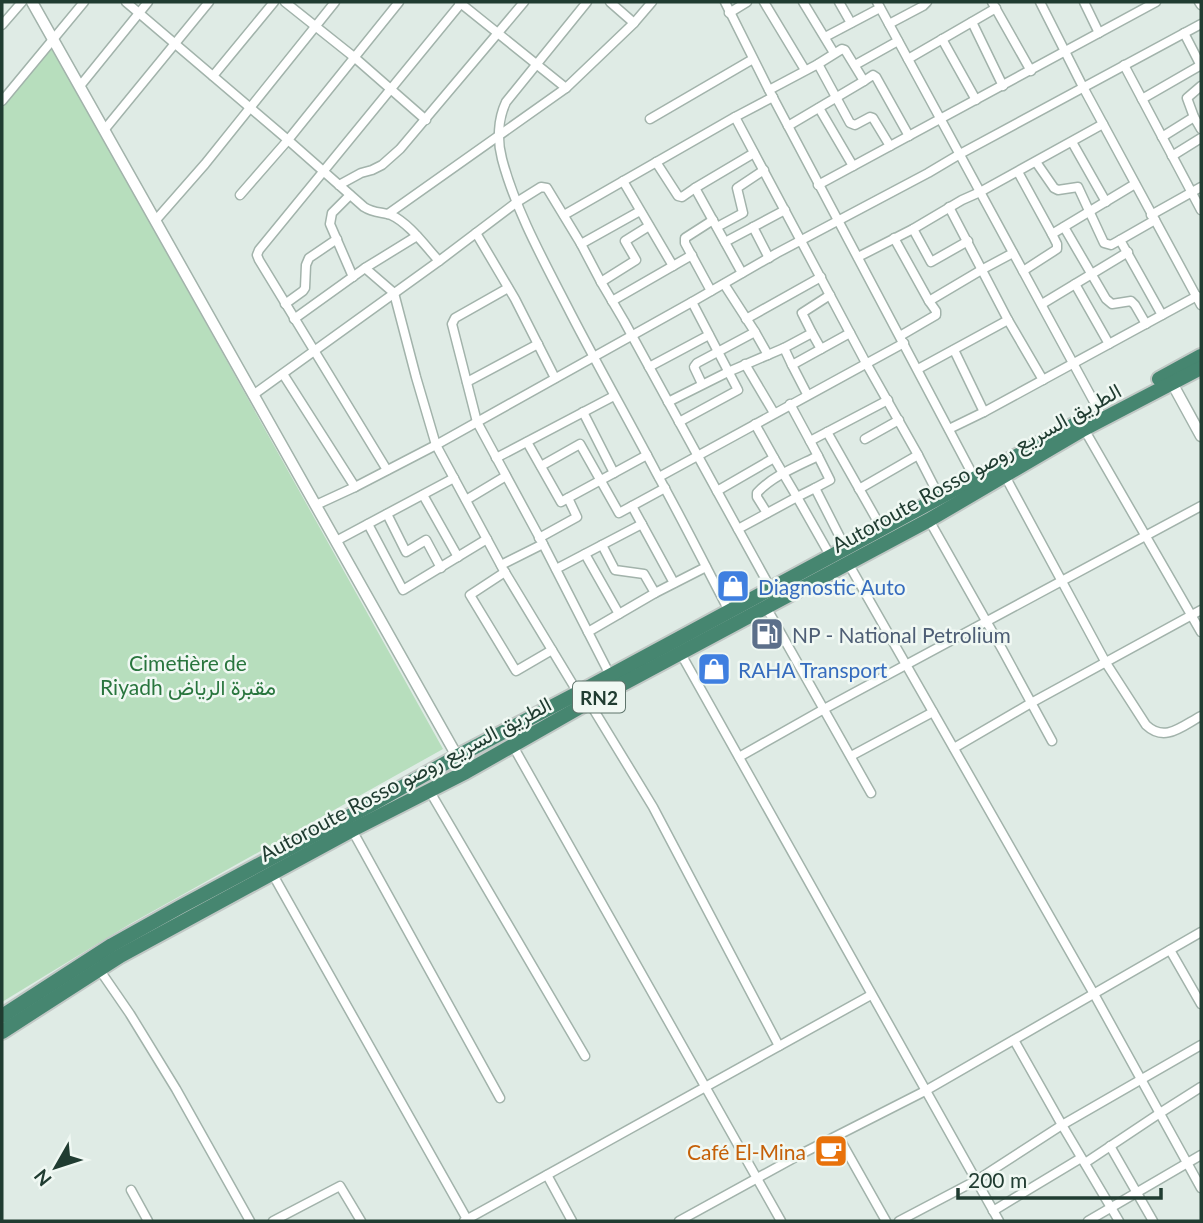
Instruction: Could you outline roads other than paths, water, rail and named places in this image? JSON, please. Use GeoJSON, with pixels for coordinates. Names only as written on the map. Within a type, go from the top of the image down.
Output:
{"type":"FeatureCollection","features":[{"type":"Feature","properties":{"kind":"highway","name":"Autoroute Rosso الطريق السريع روصو"},"geometry":{"type":"LineString","coordinates":[[2,1016],[112,945],[458,755],[681,654],[766,607],[847,556],[881,529],[1201,356]]}},
{"type":"Feature","properties":{"kind":"highway","name":"Autoroute Rosso الطريق السريع روصو"},"geometry":{"type":"LineString","coordinates":[[2,1032],[99,969],[272,873],[513,746],[584,697],[610,675],[831,556],[847,556],[929,520],[1084,429],[1201,368]]}},
{"type":"Feature","properties":{"kind":"street"},"geometry":{"type":"LineString","coordinates":[[2,25],[22,2]]}},
{"type":"Feature","properties":{"kind":"street"},"geometry":{"type":"LineString","coordinates":[[32,2],[466,772]]}},
{"type":"Feature","properties":{"kind":"street"},"geometry":{"type":"LineString","coordinates":[[3,98],[84,2]]}},
{"type":"Feature","properties":{"kind":"street"},"geometry":{"type":"LineString","coordinates":[[126,2],[350,195],[370,211],[393,216],[417,236],[439,261]]}},
{"type":"Feature","properties":{"kind":"street"},"geometry":{"type":"LineString","coordinates":[[80,86],[148,2]]}},
{"type":"Feature","properties":{"kind":"street"},"geometry":{"type":"LineString","coordinates":[[105,130],[209,2]]}},
{"type":"Feature","properties":{"kind":"street"},"geometry":{"type":"LineString","coordinates":[[213,76],[274,2]]}},
{"type":"Feature","properties":{"kind":"street"},"geometry":{"type":"LineString","coordinates":[[285,2],[392,88],[426,120]]}},
{"type":"Feature","properties":{"kind":"street"},"geometry":{"type":"LineString","coordinates":[[155,221],[205,164],[335,2]]}},
{"type":"Feature","properties":{"kind":"street"},"geometry":{"type":"LineString","coordinates":[[240,195],[399,2]]}},
{"type":"Feature","properties":{"kind":"street"},"geometry":{"type":"LineString","coordinates":[[387,470],[258,260],[259,250],[460,2],[566,88]]}},
{"type":"Feature","properties":{"kind":"street"},"geometry":{"type":"LineString","coordinates":[[340,185],[382,165],[400,149],[524,2]]}},
{"type":"Feature","properties":{"kind":"street"},"geometry":{"type":"LineString","coordinates":[[587,2],[506,102],[499,135],[501,156],[517,202],[543,258],[729,611]]}},
{"type":"Feature","properties":{"kind":"street"},"geometry":{"type":"LineString","coordinates":[[610,2],[634,23]]}},
{"type":"Feature","properties":{"kind":"street"},"geometry":{"type":"LineString","coordinates":[[387,214],[566,88],[634,23],[652,2]]}},
{"type":"Feature","properties":{"kind":"street"},"geometry":{"type":"LineString","coordinates":[[725,2],[818,185],[975,479]]}},
{"type":"Feature","properties":{"kind":"street"},"geometry":{"type":"LineString","coordinates":[[729,13],[747,2]]}},
{"type":"Feature","properties":{"kind":"street"},"geometry":{"type":"LineString","coordinates":[[764,2],[805,71]]}},
{"type":"Feature","properties":{"kind":"street"},"geometry":{"type":"LineString","coordinates":[[803,2],[834,53]]}},
{"type":"Feature","properties":{"kind":"street"},"geometry":{"type":"LineString","coordinates":[[839,2],[851,23]]}},
{"type":"Feature","properties":{"kind":"street"},"geometry":{"type":"LineString","coordinates":[[889,24],[927,2]]}},
{"type":"Feature","properties":{"kind":"street"},"geometry":{"type":"LineString","coordinates":[[949,429],[1146,324],[1199,301],[1040,2]]}},
{"type":"Feature","properties":{"kind":"street"},"geometry":{"type":"LineString","coordinates":[[1084,2],[1099,33]]}},
{"type":"Feature","properties":{"kind":"street"},"geometry":{"type":"LineString","coordinates":[[818,185],[1155,2]]}},
{"type":"Feature","properties":{"kind":"street"},"geometry":{"type":"LineString","coordinates":[[825,37],[878,5],[1099,411]]}},
{"type":"Feature","properties":{"kind":"street"},"geometry":{"type":"LineString","coordinates":[[908,58],[972,22],[994,5],[1031,71]]}},
{"type":"Feature","properties":{"kind":"street"},"geometry":{"type":"LineString","coordinates":[[972,22],[1003,86]]}},
{"type":"Feature","properties":{"kind":"street"},"geometry":{"type":"LineString","coordinates":[[316,505],[436,445],[802,239],[1201,24]]}},
{"type":"Feature","properties":{"kind":"street"},"geometry":{"type":"LineString","coordinates":[[1142,99],[1201,65],[1184,33]]}},
{"type":"Feature","properties":{"kind":"street"},"geometry":{"type":"LineString","coordinates":[[942,39],[976,100]]}},
{"type":"Feature","properties":{"kind":"street"},"geometry":{"type":"LineString","coordinates":[[855,65],[898,41]]}},
{"type":"Feature","properties":{"kind":"street"},"geometry":{"type":"LineString","coordinates":[[564,215],[735,117],[842,49],[864,81]]}},
{"type":"Feature","properties":{"kind":"street"},"geometry":{"type":"LineString","coordinates":[[650,118],[753,59]]}},
{"type":"Feature","properties":{"kind":"street"},"geometry":{"type":"LineString","coordinates":[[818,64],[852,125],[873,118],[890,146]]}},
{"type":"Feature","properties":{"kind":"street"},"geometry":{"type":"LineString","coordinates":[[1124,65],[1201,210]]}},
{"type":"Feature","properties":{"kind":"street"},"geometry":{"type":"LineString","coordinates":[[788,126],[873,75],[909,136]]}},
{"type":"Feature","properties":{"kind":"street"},"geometry":{"type":"LineString","coordinates":[[1201,86],[1187,98],[1201,129]]}},
{"type":"Feature","properties":{"kind":"street"},"geometry":{"type":"LineString","coordinates":[[818,108],[853,166]]}},
{"type":"Feature","properties":{"kind":"street"},"geometry":{"type":"LineString","coordinates":[[735,117],[940,498]]}},
{"type":"Feature","properties":{"kind":"street"},"geometry":{"type":"LineString","coordinates":[[1162,137],[1194,117]]}},
{"type":"Feature","properties":{"kind":"street"},"geometry":{"type":"LineString","coordinates":[[858,257],[1103,124]]}},
{"type":"Feature","properties":{"kind":"street"},"geometry":{"type":"LineString","coordinates":[[1172,156],[1201,138]]}},
{"type":"Feature","properties":{"kind":"street"},"geometry":{"type":"LineString","coordinates":[[1072,142],[1105,202]]}},
{"type":"Feature","properties":{"kind":"street"},"geometry":{"type":"LineString","coordinates":[[656,162],[678,196],[682,197],[754,153]]}},
{"type":"Feature","properties":{"kind":"street"},"geometry":{"type":"LineString","coordinates":[[1035,162],[1054,188],[1058,190],[1078,187],[1104,243],[1111,244],[1120,240],[1201,187]]}},
{"type":"Feature","properties":{"kind":"street"},"geometry":{"type":"LineString","coordinates":[[711,291],[685,243],[685,238],[743,212],[737,188],[764,170]]}},
{"type":"Feature","properties":{"kind":"street"},"geometry":{"type":"LineString","coordinates":[[1018,172],[1057,244],[1057,249],[1023,271]]}},
{"type":"Feature","properties":{"kind":"street"},"geometry":{"type":"LineString","coordinates":[[623,181],[673,266]]}},
{"type":"Feature","properties":{"kind":"street"},"geometry":{"type":"LineString","coordinates":[[1052,234],[1135,184]]}},
{"type":"Feature","properties":{"kind":"street"},"geometry":{"type":"LineString","coordinates":[[253,395],[517,202],[541,187],[547,188],[581,244],[771,589]]}},
{"type":"Feature","properties":{"kind":"street"},"geometry":{"type":"LineString","coordinates":[[695,188],[742,273]]}},
{"type":"Feature","properties":{"kind":"street"},"geometry":{"type":"LineString","coordinates":[[350,195],[332,213],[330,224],[353,277]]}},
{"type":"Feature","properties":{"kind":"street"},"geometry":{"type":"LineString","coordinates":[[949,207],[1008,320],[1043,380]]}},
{"type":"Feature","properties":{"kind":"street"},"geometry":{"type":"LineString","coordinates":[[725,242],[785,210]]}},
{"type":"Feature","properties":{"kind":"street"},"geometry":{"type":"LineString","coordinates":[[581,244],[640,211]]}},
{"type":"Feature","properties":{"kind":"street"},"geometry":{"type":"LineString","coordinates":[[601,282],[636,260],[625,241],[649,226]]}},
{"type":"Feature","properties":{"kind":"street"},"geometry":{"type":"LineString","coordinates":[[753,227],[769,258]]}},
{"type":"Feature","properties":{"kind":"street"},"geometry":{"type":"LineString","coordinates":[[1064,227],[1109,303],[1131,301],[1146,324]]}},
{"type":"Feature","properties":{"kind":"street"},"geometry":{"type":"LineString","coordinates":[[913,229],[931,262],[968,241]]}},
{"type":"Feature","properties":{"kind":"street"},"geometry":{"type":"LineString","coordinates":[[476,233],[555,378]]}},
{"type":"Feature","properties":{"kind":"street"},"geometry":{"type":"LineString","coordinates":[[295,319],[365,268],[417,236]]}},
{"type":"Feature","properties":{"kind":"street"},"geometry":{"type":"LineString","coordinates":[[659,477],[866,363],[936,315],[936,310],[894,239]]}},
{"type":"Feature","properties":{"kind":"street"},"geometry":{"type":"LineString","coordinates":[[285,304],[305,288],[309,258],[337,240]]}},
{"type":"Feature","properties":{"kind":"street"},"geometry":{"type":"LineString","coordinates":[[1120,240],[1162,316]]}},
{"type":"Feature","properties":{"kind":"street"},"geometry":{"type":"LineString","coordinates":[[1042,304],[1128,252]]}},
{"type":"Feature","properties":{"kind":"street"},"geometry":{"type":"LineString","coordinates":[[929,301],[1013,253]]}},
{"type":"Feature","properties":{"kind":"street"},"geometry":{"type":"LineString","coordinates":[[612,301],[692,255]]}},
{"type":"Feature","properties":{"kind":"street"},"geometry":{"type":"LineString","coordinates":[[365,268],[394,293],[436,445],[503,569],[552,650],[622,756],[670,839],[779,1046]]}},
{"type":"Feature","properties":{"kind":"street"},"geometry":{"type":"LineString","coordinates":[[746,319],[821,277]]}},
{"type":"Feature","properties":{"kind":"street"},"geometry":{"type":"LineString","coordinates":[[723,284],[768,355]]}},
{"type":"Feature","properties":{"kind":"street"},"geometry":{"type":"LineString","coordinates":[[1075,284],[1109,344]]}},
{"type":"Feature","properties":{"kind":"street"},"geometry":{"type":"LineString","coordinates":[[508,288],[455,318],[452,324],[477,422],[610,675]]}},
{"type":"Feature","properties":{"kind":"street"},"geometry":{"type":"LineString","coordinates":[[821,349],[802,313],[830,295]]}},
{"type":"Feature","properties":{"kind":"street"},"geometry":{"type":"LineString","coordinates":[[679,422],[738,390],[692,302]]}},
{"type":"Feature","properties":{"kind":"street"},"geometry":{"type":"LineString","coordinates":[[918,369],[1008,320]]}},
{"type":"Feature","properties":{"kind":"street"},"geometry":{"type":"LineString","coordinates":[[702,384],[694,367],[697,363],[755,332]]}},
{"type":"Feature","properties":{"kind":"street"},"geometry":{"type":"LineString","coordinates":[[668,402],[812,333]]}},
{"type":"Feature","properties":{"kind":"street"},"geometry":{"type":"LineString","coordinates":[[792,365],[850,333]]}},
{"type":"Feature","properties":{"kind":"street"},"geometry":{"type":"LineString","coordinates":[[649,367],[709,335]]}},
{"type":"Feature","properties":{"kind":"street"},"geometry":{"type":"LineString","coordinates":[[467,382],[538,344]]}},
{"type":"Feature","properties":{"kind":"street"},"geometry":{"type":"LineString","coordinates":[[784,348],[807,394]]}},
{"type":"Feature","properties":{"kind":"street"},"geometry":{"type":"LineString","coordinates":[[954,350],[984,412]]}},
{"type":"Feature","properties":{"kind":"street"},"geometry":{"type":"LineString","coordinates":[[745,364],[774,413]]}},
{"type":"Feature","properties":{"kind":"street"},"geometry":{"type":"LineString","coordinates":[[283,374],[355,487]]}},
{"type":"Feature","properties":{"kind":"street"},"geometry":{"type":"LineString","coordinates":[[1172,383],[1201,436]]}},
{"type":"Feature","properties":{"kind":"street"},"geometry":{"type":"LineString","coordinates":[[496,458],[614,396]]}},
{"type":"Feature","properties":{"kind":"street"},"geometry":{"type":"LineString","coordinates":[[810,441],[888,400]]}},
{"type":"Feature","properties":{"kind":"street"},"geometry":{"type":"LineString","coordinates":[[738,530],[830,480],[790,404]]}},
{"type":"Feature","properties":{"kind":"street"},"geometry":{"type":"LineString","coordinates":[[583,412],[614,473]]}},
{"type":"Feature","properties":{"kind":"street"},"geometry":{"type":"LineString","coordinates":[[865,439],[899,420]]}},
{"type":"Feature","properties":{"kind":"street"},"geometry":{"type":"LineString","coordinates":[[755,424],[831,556]]}},
{"type":"Feature","properties":{"kind":"street"},"geometry":{"type":"LineString","coordinates":[[1084,429],[1201,632]]}},
{"type":"Feature","properties":{"kind":"street"},"geometry":{"type":"LineString","coordinates":[[827,432],[881,529]]}},
{"type":"Feature","properties":{"kind":"street"},"geometry":{"type":"LineString","coordinates":[[527,442],[561,502],[647,456]]}},
{"type":"Feature","properties":{"kind":"street"},"geometry":{"type":"LineString","coordinates":[[541,466],[580,444],[619,513],[665,488]]}},
{"type":"Feature","properties":{"kind":"street"},"geometry":{"type":"LineString","coordinates":[[767,513],[757,497],[760,489],[783,473],[818,456]]}},
{"type":"Feature","properties":{"kind":"street"},"geometry":{"type":"LineString","coordinates":[[859,489],[918,456]]}},
{"type":"Feature","properties":{"kind":"street"},"geometry":{"type":"LineString","coordinates":[[717,491],[775,458]]}},
{"type":"Feature","properties":{"kind":"street"},"geometry":{"type":"LineString","coordinates":[[466,500],[506,476]]}},
{"type":"Feature","properties":{"kind":"street"},"geometry":{"type":"LineString","coordinates":[[1005,476],[1106,663],[1146,725],[1153,731],[1169,733],[1201,716]]}},
{"type":"Feature","properties":{"kind":"street"},"geometry":{"type":"LineString","coordinates":[[336,541],[454,478]]}},
{"type":"Feature","properties":{"kind":"street"},"geometry":{"type":"LineString","coordinates":[[815,488],[847,556],[906,665],[1094,994],[1201,1188]]}},
{"type":"Feature","properties":{"kind":"street"},"geometry":{"type":"LineString","coordinates":[[423,495],[458,557]]}},
{"type":"Feature","properties":{"kind":"street"},"geometry":{"type":"LineString","coordinates":[[552,650],[516,671],[470,595],[577,517],[568,498]]}},
{"type":"Feature","properties":{"kind":"street"},"geometry":{"type":"LineString","coordinates":[[632,506],[674,583]]}},
{"type":"Feature","properties":{"kind":"street"},"geometry":{"type":"LineString","coordinates":[[739,757],[1201,506]]}},
{"type":"Feature","properties":{"kind":"street"},"geometry":{"type":"LineString","coordinates":[[387,514],[406,552],[426,540],[441,568]]}},
{"type":"Feature","properties":{"kind":"street"},"geometry":{"type":"LineString","coordinates":[[929,520],[1052,741]]}},
{"type":"Feature","properties":{"kind":"street"},"geometry":{"type":"LineString","coordinates":[[368,523],[403,590],[487,539]]}},
{"type":"Feature","properties":{"kind":"street"},"geometry":{"type":"LineString","coordinates":[[556,569],[642,524]]}},
{"type":"Feature","properties":{"kind":"street"},"geometry":{"type":"LineString","coordinates":[[602,545],[615,570],[644,574],[655,593]]}},
{"type":"Feature","properties":{"kind":"street"},"geometry":{"type":"LineString","coordinates":[[585,554],[619,614]]}},
{"type":"Feature","properties":{"kind":"street"},"geometry":{"type":"LineString","coordinates":[[589,632],[706,567]]}},
{"type":"Feature","properties":{"kind":"street"},"geometry":{"type":"LineString","coordinates":[[766,607],[871,793]]}},
{"type":"Feature","properties":{"kind":"street"},"geometry":{"type":"LineString","coordinates":[[954,748],[1201,610]]}},
{"type":"Feature","properties":{"kind":"street"},"geometry":{"type":"LineString","coordinates":[[681,654],[999,1221]]}},
{"type":"Feature","properties":{"kind":"street"},"geometry":{"type":"LineString","coordinates":[[850,756],[933,712]]}},
{"type":"Feature","properties":{"kind":"street"},"geometry":{"type":"LineString","coordinates":[[513,746],[781,1221]]}},
{"type":"Feature","properties":{"kind":"street"},"geometry":{"type":"LineString","coordinates":[[429,790],[585,1056]]}},
{"type":"Feature","properties":{"kind":"street"},"geometry":{"type":"LineString","coordinates":[[352,830],[500,1098]]}},
{"type":"Feature","properties":{"kind":"street"},"geometry":{"type":"LineString","coordinates":[[272,873],[466,1221],[871,995]]}},
{"type":"Feature","properties":{"kind":"street"},"geometry":{"type":"LineString","coordinates":[[680,1221],[925,1091],[1201,932]]}},
{"type":"Feature","properties":{"kind":"street"},"geometry":{"type":"LineString","coordinates":[[1170,950],[1201,1004]]}},
{"type":"Feature","properties":{"kind":"street"},"geometry":{"type":"LineString","coordinates":[[99,969],[176,1089],[250,1221]]}},
{"type":"Feature","properties":{"kind":"street"},"geometry":{"type":"LineString","coordinates":[[1014,1040],[1119,1221]]}},
{"type":"Feature","properties":{"kind":"street"},"geometry":{"type":"LineString","coordinates":[[899,1221],[977,1180],[1062,1125],[1201,1045]]}},
{"type":"Feature","properties":{"kind":"street"},"geometry":{"type":"LineString","coordinates":[[993,1210],[1110,1146],[1201,1087]]}},
{"type":"Feature","properties":{"kind":"street"},"geometry":{"type":"LineString","coordinates":[[838,1136],[886,1221]]}},
{"type":"Feature","properties":{"kind":"street"},"geometry":{"type":"LineString","coordinates":[[1110,1146],[1153,1221]]}},
{"type":"Feature","properties":{"kind":"street"},"geometry":{"type":"LineString","coordinates":[[1088,1221],[1201,1155]]}},
{"type":"Feature","properties":{"kind":"street"},"geometry":{"type":"LineString","coordinates":[[547,1175],[572,1221]]}},
{"type":"Feature","properties":{"kind":"street"},"geometry":{"type":"LineString","coordinates":[[273,1221],[340,1186],[361,1221]]}},
{"type":"Feature","properties":{"kind":"street"},"geometry":{"type":"LineString","coordinates":[[131,1190],[148,1221]]}},
{"type":"Feature","properties":{"kind":"place","name":"Diagnostic Auto"},"geometry":{"type":"Point","coordinates":[733,586]}},
{"type":"Feature","properties":{"kind":"place","name":"NP - National Petrolium"},"geometry":{"type":"Point","coordinates":[767,634]}},
{"type":"Feature","properties":{"kind":"place","name":"RAHA Transport"},"geometry":{"type":"Point","coordinates":[714,669]}},
{"type":"Feature","properties":{"kind":"place","name":"Café El-Mina"},"geometry":{"type":"Point","coordinates":[831,1151]}},
{"type":"Feature","properties":{"kind":"park label","name":"Cimetière de Riyadh مقبرة الرياض"},"geometry":{"type":"Point","coordinates":[188,674]}}]}
